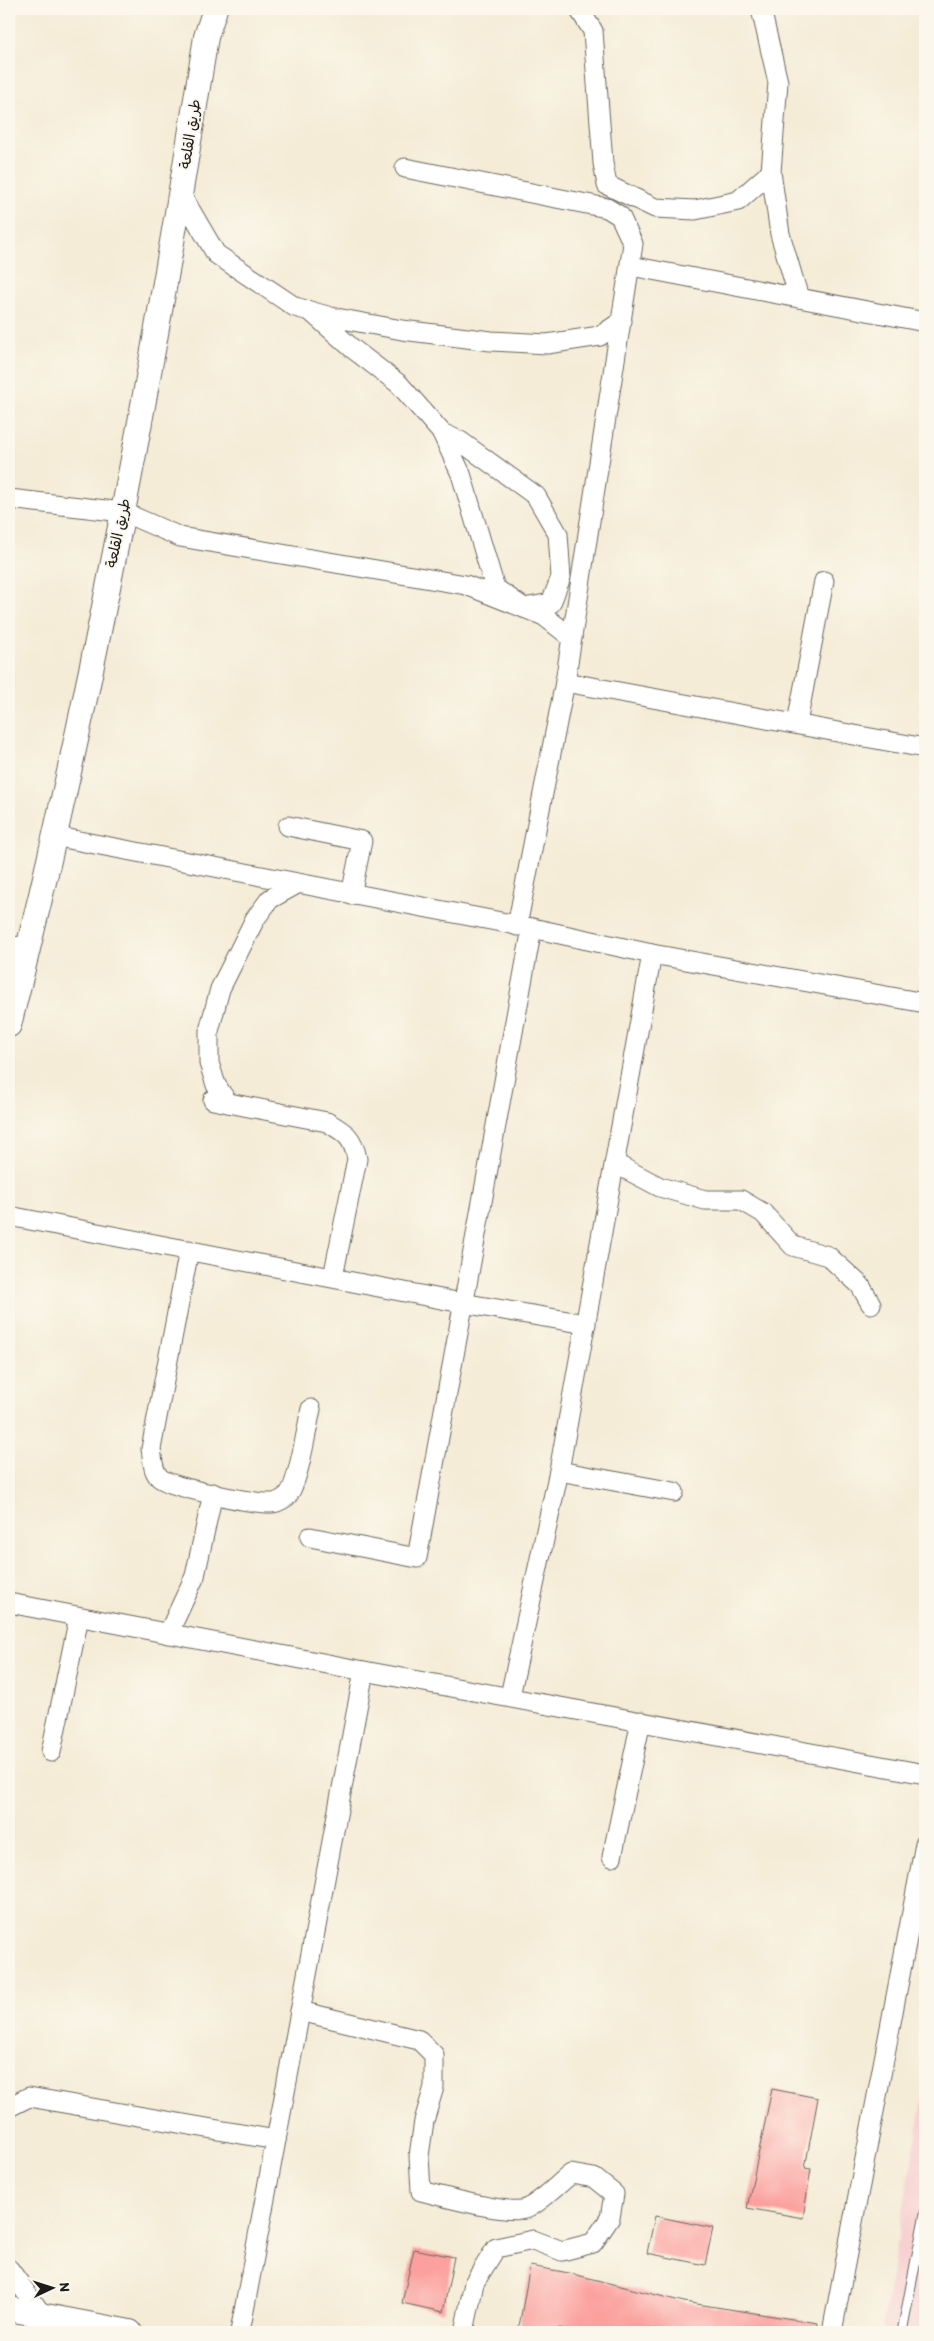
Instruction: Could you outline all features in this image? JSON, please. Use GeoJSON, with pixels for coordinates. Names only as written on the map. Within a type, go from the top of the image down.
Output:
{"type":"FeatureCollection","features":[{"type":"Feature","properties":{"kind":"street","name":"طريق القلعة"},"geometry":{"type":"LineString","coordinates":[[203,9],[206,37]]}},
{"type":"Feature","properties":{"kind":"street","name":"طريق القلعة"},"geometry":{"type":"LineString","coordinates":[[9,1025],[18,946],[53,836],[123,512],[144,408],[206,37],[215,9]]}},
{"type":"Feature","properties":{"kind":"street"},"geometry":{"type":"LineString","coordinates":[[579,9],[593,31],[603,163],[607,185],[656,208],[695,210],[738,201],[771,172]]}},
{"type":"Feature","properties":{"kind":"street"},"geometry":{"type":"LineString","coordinates":[[761,9],[778,82],[771,172],[780,234],[799,298]]}},
{"type":"Feature","properties":{"kind":"street"},"geometry":{"type":"LineString","coordinates":[[310,1536],[417,1558],[462,1304],[565,682],[633,244],[620,216],[607,208],[405,168]]}},
{"type":"Feature","properties":{"kind":"street"},"geometry":{"type":"LineString","coordinates":[[181,194],[216,254],[295,307],[331,317],[402,330],[491,341],[547,344],[600,336],[622,321]]}},
{"type":"Feature","properties":{"kind":"street"},"geometry":{"type":"LineString","coordinates":[[631,266],[925,322]]}},
{"type":"Feature","properties":{"kind":"street"},"geometry":{"type":"LineString","coordinates":[[310,311],[353,349],[399,384],[442,433],[461,474],[495,588],[524,608],[551,603],[561,577],[558,534],[536,496],[460,441],[442,433]]}},
{"type":"Feature","properties":{"kind":"street"},"geometry":{"type":"LineString","coordinates":[[9,500],[123,512],[180,537],[466,585],[544,616],[572,638]]}},
{"type":"Feature","properties":{"kind":"street"},"geometry":{"type":"LineString","coordinates":[[797,723],[824,581]]}},
{"type":"Feature","properties":{"kind":"street"},"geometry":{"type":"LineString","coordinates":[[565,682],[797,723],[925,748]]}},
{"type":"Feature","properties":{"kind":"street"},"geometry":{"type":"LineString","coordinates":[[288,826],[362,841],[351,895]]}},
{"type":"Feature","properties":{"kind":"street"},"geometry":{"type":"LineString","coordinates":[[53,836],[524,927],[652,954],[925,1004]]}},
{"type":"Feature","properties":{"kind":"street"},"geometry":{"type":"LineString","coordinates":[[297,884],[270,899],[255,920],[220,989],[209,1031],[209,1063],[220,1101],[327,1122],[342,1130],[354,1142],[357,1159],[333,1277]]}},
{"type":"Feature","properties":{"kind":"street"},"geometry":{"type":"LineString","coordinates":[[510,1696],[559,1471],[616,1164],[652,954]]}},
{"type":"Feature","properties":{"kind":"street"},"geometry":{"type":"LineString","coordinates":[[616,1164],[660,1187],[705,1200],[741,1200],[763,1213],[793,1246],[828,1256],[860,1286],[871,1304]]}},
{"type":"Feature","properties":{"kind":"street"},"geometry":{"type":"LineString","coordinates":[[9,1216],[333,1277],[462,1304],[586,1324]]}},
{"type":"Feature","properties":{"kind":"street"},"geometry":{"type":"LineString","coordinates":[[189,1250],[151,1450],[154,1468],[160,1478],[177,1486],[254,1502],[274,1503],[288,1496],[296,1478],[311,1409]]}},
{"type":"Feature","properties":{"kind":"street"},"geometry":{"type":"LineString","coordinates":[[559,1471],[674,1492]]}},
{"type":"Feature","properties":{"kind":"street"},"geometry":{"type":"LineString","coordinates":[[168,1634],[195,1576],[212,1493]]}},
{"type":"Feature","properties":{"kind":"street"},"geometry":{"type":"LineString","coordinates":[[9,1603],[364,1671],[510,1696],[925,1774]]}},
{"type":"Feature","properties":{"kind":"street"},"geometry":{"type":"LineString","coordinates":[[51,1752],[79,1617]]}},
{"type":"Feature","properties":{"kind":"street"},"geometry":{"type":"LineString","coordinates":[[240,2332],[364,1671]]}},
{"type":"Feature","properties":{"kind":"street"},"geometry":{"type":"LineString","coordinates":[[612,1857],[641,1722]]}},
{"type":"Feature","properties":{"kind":"street"},"geometry":{"type":"LineString","coordinates":[[832,2332],[925,1844]]}},
{"type":"Feature","properties":{"kind":"street"},"geometry":{"type":"LineString","coordinates":[[300,2011],[419,2040],[434,2055],[434,2086],[424,2120],[419,2156],[422,2191],[446,2198],[511,2210],[527,2209],[571,2174],[594,2178],[614,2194],[610,2218],[593,2243],[562,2251],[533,2240],[496,2248],[474,2283],[464,2332]]}},
{"type":"Feature","properties":{"kind":"street"},"geometry":{"type":"LineString","coordinates":[[9,2107],[29,2097],[276,2140]]}},
{"type":"Feature","properties":{"kind":"street"},"geometry":{"type":"LineString","coordinates":[[9,2269],[43,2316]]}},
{"type":"Feature","properties":{"kind":"street"},"geometry":{"type":"LineString","coordinates":[[9,2309],[130,2332]]}},
{"type":"Feature","properties":{"kind":"lane"},"geometry":{"type":"LineString","coordinates":[[902,2332],[925,2213]]}},
{"type":"Feature","properties":{"kind":"shaded area"},"geometry":{"type":"Polygon","coordinates":[[[925,2089],[925,2332],[881,2332],[925,2089]]]}},
{"type":"Feature","properties":{"kind":"building"},"geometry":{"type":"Polygon","coordinates":[[[772,2089],[818,2098],[805,2168],[811,2169],[803,2218],[747,2208],[772,2089]]]}},
{"type":"Feature","properties":{"kind":"building"},"geometry":{"type":"Polygon","coordinates":[[[655,2216],[713,2228],[705,2265],[647,2253],[655,2216]]]}},
{"type":"Feature","properties":{"kind":"building"},"geometry":{"type":"Polygon","coordinates":[[[414,2249],[454,2257],[443,2312],[402,2303],[414,2249]]]}},
{"type":"Feature","properties":{"kind":"building"},"geometry":{"type":"Polygon","coordinates":[[[530,2266],[569,2273],[684,2302],[818,2323],[817,2332],[578,2332],[559,2328],[558,2332],[518,2332],[530,2266]]]}}]}
